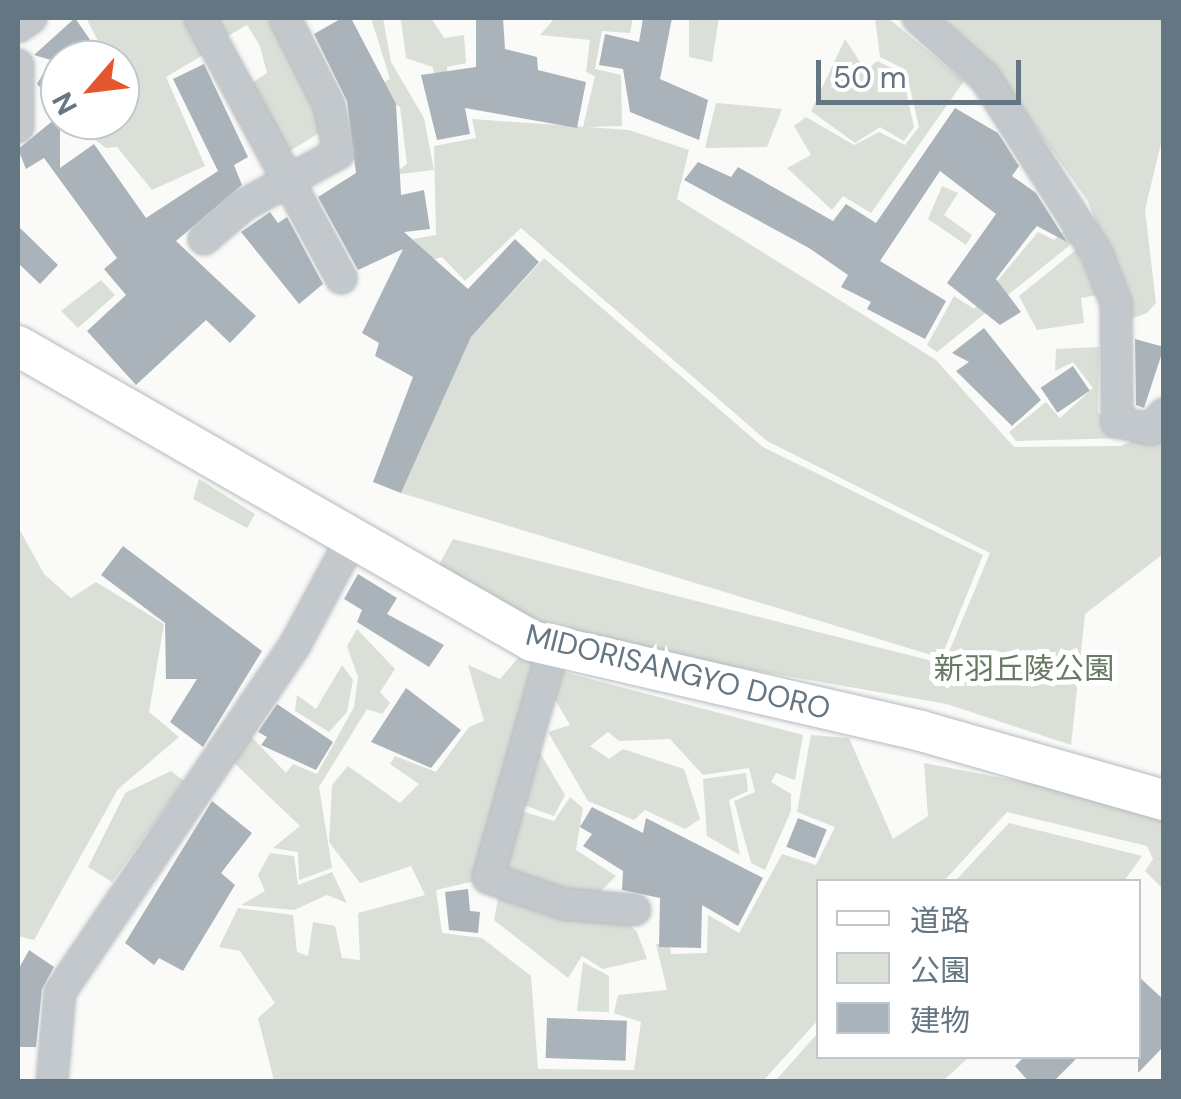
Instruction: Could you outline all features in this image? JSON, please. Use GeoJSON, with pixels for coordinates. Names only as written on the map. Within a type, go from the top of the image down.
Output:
{"type":"FeatureCollection","features":[{"type":"Feature","properties":{"kind":"main road","name":"MIDORISANGYO DORO"},"geometry":{"type":"LineString","coordinates":[[18,346],[350,542],[554,646],[921,731],[1164,800]]}},
{"type":"Feature","properties":{"kind":"street"},"geometry":{"type":"LineString","coordinates":[[18,28],[31,18]]}},
{"type":"Feature","properties":{"kind":"street"},"geometry":{"type":"LineString","coordinates":[[200,18],[341,278]]}},
{"type":"Feature","properties":{"kind":"street"},"geometry":{"type":"LineString","coordinates":[[204,238],[339,154],[329,104],[285,18]]}},
{"type":"Feature","properties":{"kind":"street"},"geometry":{"type":"LineString","coordinates":[[918,18],[984,78],[1068,195],[1116,303],[1117,422],[1151,429],[1164,414]]}},
{"type":"Feature","properties":{"kind":"street"},"geometry":{"type":"LineString","coordinates":[[18,65],[18,127]]}},
{"type":"Feature","properties":{"kind":"street"},"geometry":{"type":"LineString","coordinates":[[52,1082],[60,992],[296,642],[350,542]]}},
{"type":"Feature","properties":{"kind":"street"},"geometry":{"type":"LineString","coordinates":[[554,646],[488,878],[564,904],[635,910]]}},
{"type":"Feature","properties":{"kind":"green space"},"geometry":{"type":"Polygon","coordinates":[[[86,18],[189,18],[208,52],[166,77],[205,166],[152,190],[117,147],[106,148],[95,140],[140,140],[140,40],[98,40],[86,18]]]}},
{"type":"Feature","properties":{"kind":"green space"},"geometry":{"type":"Polygon","coordinates":[[[215,18],[268,18],[319,113],[319,133],[285,154],[250,84],[267,73],[260,46],[247,25],[226,37],[215,18]]]}},
{"type":"Feature","properties":{"kind":"green space"},"geometry":{"type":"Polygon","coordinates":[[[371,18],[383,18],[391,62],[424,118],[434,170],[392,175],[407,164],[400,107],[372,88],[390,79],[371,18]]]}},
{"type":"Feature","properties":{"kind":"green space"},"geometry":{"type":"Polygon","coordinates":[[[431,18],[444,38],[464,35],[466,63],[447,67],[448,88],[436,85],[433,67],[406,58],[401,20],[431,18]]]}},
{"type":"Feature","properties":{"kind":"green space"},"geometry":{"type":"Polygon","coordinates":[[[555,18],[633,18],[630,33],[602,31],[595,69],[621,75],[622,126],[583,127],[595,76],[586,72],[590,40],[540,35],[555,18]]]}},
{"type":"Feature","properties":{"kind":"green space"},"geometry":{"type":"Polygon","coordinates":[[[689,18],[719,18],[712,62],[689,57],[689,18]]]}},
{"type":"Feature","properties":{"kind":"green space"},"geometry":{"type":"Polygon","coordinates":[[[875,18],[888,18],[964,81],[871,213],[843,196],[832,210],[787,168],[811,155],[794,126],[806,117],[854,145],[879,132],[905,145],[919,127],[906,70],[880,57],[875,18]]]}},
{"type":"Feature","properties":{"kind":"green space"},"geometry":{"type":"Polygon","coordinates":[[[935,18],[1163,18],[1163,135],[1145,210],[1156,303],[1147,313],[1131,319],[1088,201],[1007,88],[935,18]]]}},
{"type":"Feature","properties":{"kind":"green space"},"geometry":{"type":"Polygon","coordinates":[[[845,39],[866,71],[877,61],[902,73],[914,127],[904,141],[880,127],[855,143],[811,111],[845,39]]]}},
{"type":"Feature","properties":{"kind":"green space"},"geometry":{"type":"Polygon","coordinates":[[[716,103],[782,109],[767,147],[705,148],[716,103]]]}},
{"type":"Feature","properties":{"kind":"green space","name":"新羽丘陵公園"},"geometry":{"type":"Polygon","coordinates":[[[472,119],[629,130],[689,150],[677,199],[936,360],[1014,447],[1121,446],[1163,427],[1163,554],[1085,614],[1071,745],[947,704],[643,651],[521,618],[434,574],[453,539],[944,664],[990,553],[767,441],[521,228],[465,281],[442,257],[415,265],[413,239],[436,235],[434,146],[476,138],[472,119]]]}},
{"type":"Feature","properties":{"kind":"green space"},"geometry":{"type":"Polygon","coordinates":[[[942,186],[958,193],[944,215],[972,235],[966,245],[928,219],[942,186]]]}},
{"type":"Feature","properties":{"kind":"green space"},"geometry":{"type":"Polygon","coordinates":[[[1067,228],[1075,241],[937,352],[927,345],[954,296],[974,309],[1038,232],[1054,240],[1067,228]]]}},
{"type":"Feature","properties":{"kind":"green space"},"geometry":{"type":"Polygon","coordinates":[[[1077,249],[1097,295],[1081,298],[1084,323],[1037,330],[1019,296],[1077,249]]]}},
{"type":"Feature","properties":{"kind":"green space"},"geometry":{"type":"Polygon","coordinates":[[[544,258],[763,447],[983,555],[941,658],[401,493],[471,337],[544,258]]]}},
{"type":"Feature","properties":{"kind":"green space"},"geometry":{"type":"Polygon","coordinates":[[[101,280],[115,295],[78,328],[61,311],[101,280]]]}},
{"type":"Feature","properties":{"kind":"green space"},"geometry":{"type":"Polygon","coordinates":[[[1099,347],[1098,412],[1123,438],[1016,441],[1009,432],[1046,402],[1060,418],[1093,388],[1073,362],[1055,371],[1056,349],[1099,347]]]}},
{"type":"Feature","properties":{"kind":"green space"},"geometry":{"type":"Polygon","coordinates":[[[199,479],[255,514],[247,528],[193,499],[199,479]]]}},
{"type":"Feature","properties":{"kind":"green space"},"geometry":{"type":"Polygon","coordinates":[[[18,527],[44,574],[71,598],[96,582],[164,624],[149,712],[179,737],[118,789],[34,940],[18,936],[18,527]]]}},
{"type":"Feature","properties":{"kind":"green space"},"geometry":{"type":"Polygon","coordinates":[[[357,629],[395,669],[380,692],[390,703],[382,714],[367,709],[319,787],[332,868],[299,880],[298,852],[273,848],[300,826],[229,758],[246,731],[286,773],[293,764],[317,774],[354,707],[358,677],[347,646],[357,629]]]}},
{"type":"Feature","properties":{"kind":"green space"},"geometry":{"type":"Polygon","coordinates":[[[520,656],[540,662],[475,881],[436,890],[442,933],[482,938],[531,976],[538,1069],[634,1070],[641,1022],[614,1013],[618,995],[667,990],[656,944],[670,944],[671,954],[707,953],[708,915],[739,933],[782,854],[816,865],[835,827],[797,812],[811,735],[849,738],[893,839],[928,816],[924,763],[1163,809],[1163,889],[1145,871],[1153,859],[1147,846],[1007,812],[946,879],[816,879],[816,1022],[763,1081],[274,1081],[258,1018],[275,1003],[240,951],[219,947],[238,908],[293,915],[297,952],[308,956],[313,922],[335,926],[342,958],[360,960],[358,913],[425,895],[411,866],[360,883],[329,842],[332,785],[348,766],[400,803],[419,784],[390,764],[395,756],[436,772],[469,727],[484,721],[468,665],[500,679],[520,656]]]}},
{"type":"Feature","properties":{"kind":"green space"},"geometry":{"type":"Polygon","coordinates":[[[342,665],[353,680],[347,712],[329,732],[295,711],[297,695],[316,709],[342,665]]]}},
{"type":"Feature","properties":{"kind":"green space"},"geometry":{"type":"Polygon","coordinates":[[[560,671],[803,735],[795,780],[776,773],[771,782],[791,794],[791,811],[765,870],[751,863],[734,801],[755,792],[749,768],[703,775],[670,739],[619,741],[608,732],[590,746],[609,759],[623,749],[684,769],[700,819],[685,829],[645,810],[634,820],[588,801],[548,732],[570,725],[550,691],[560,671]]]}},
{"type":"Feature","properties":{"kind":"green space"},"geometry":{"type":"Polygon","coordinates":[[[536,746],[565,795],[554,816],[518,803],[536,746]]]}},
{"type":"Feature","properties":{"kind":"green space"},"geometry":{"type":"Polygon","coordinates":[[[171,771],[184,781],[112,882],[88,867],[125,793],[171,771]]]}},
{"type":"Feature","properties":{"kind":"green space"},"geometry":{"type":"Polygon","coordinates":[[[746,773],[748,791],[729,800],[740,855],[707,836],[703,779],[746,773]]]}},
{"type":"Feature","properties":{"kind":"green space"},"geometry":{"type":"Polygon","coordinates":[[[570,797],[583,808],[576,850],[616,876],[597,895],[637,932],[647,959],[603,969],[582,956],[568,978],[494,920],[515,809],[554,821],[570,797]]]}},
{"type":"Feature","properties":{"kind":"green space"},"geometry":{"type":"Polygon","coordinates":[[[1009,823],[1142,856],[1125,879],[957,879],[1009,823]]]}},
{"type":"Feature","properties":{"kind":"green space"},"geometry":{"type":"Polygon","coordinates":[[[270,853],[294,856],[298,885],[332,872],[347,903],[327,895],[294,910],[241,905],[265,891],[258,875],[270,853]]]}},
{"type":"Feature","properties":{"kind":"green space"},"geometry":{"type":"Polygon","coordinates":[[[583,962],[609,976],[609,1012],[577,1011],[583,962]]]}},
{"type":"Feature","properties":{"kind":"green space"},"geometry":{"type":"Polygon","coordinates":[[[816,1035],[816,1059],[967,1059],[943,1081],[775,1081],[816,1035]]]}},
{"type":"Feature","properties":{"kind":"building"},"geometry":{"type":"Polygon","coordinates":[[[75,18],[90,40],[51,40],[75,18]]]}},
{"type":"Feature","properties":{"kind":"building"},"geometry":{"type":"Polygon","coordinates":[[[342,18],[351,18],[396,104],[401,195],[424,190],[430,229],[404,232],[468,289],[515,239],[539,262],[471,337],[401,493],[373,482],[413,377],[375,356],[379,343],[362,333],[403,249],[358,270],[318,197],[356,173],[347,101],[314,34],[342,18]]]}},
{"type":"Feature","properties":{"kind":"building"},"geometry":{"type":"Polygon","coordinates":[[[476,18],[503,18],[505,49],[537,57],[538,70],[586,82],[577,128],[465,108],[470,134],[437,140],[421,75],[476,67],[476,18]]]}},
{"type":"Feature","properties":{"kind":"building"},"geometry":{"type":"Polygon","coordinates":[[[643,18],[672,18],[660,79],[708,100],[699,140],[630,112],[623,69],[599,65],[605,34],[639,42],[643,18]]]}},
{"type":"Feature","properties":{"kind":"building"},"geometry":{"type":"Polygon","coordinates":[[[204,64],[248,157],[234,165],[242,185],[176,241],[256,316],[230,343],[206,320],[136,385],[87,331],[126,295],[104,269],[117,258],[44,158],[26,169],[18,149],[40,131],[40,140],[60,140],[60,168],[94,144],[146,218],[218,171],[173,79],[204,64]]]}},
{"type":"Feature","properties":{"kind":"building"},"geometry":{"type":"Polygon","coordinates":[[[955,108],[998,133],[1019,166],[1012,176],[1036,193],[1067,242],[1037,226],[1031,233],[996,279],[1021,312],[1000,325],[947,283],[996,214],[940,171],[880,261],[946,301],[925,339],[867,309],[871,302],[841,287],[848,275],[809,248],[684,180],[698,162],[731,177],[738,167],[833,221],[846,204],[876,223],[955,108]]]}},
{"type":"Feature","properties":{"kind":"building"},"geometry":{"type":"Polygon","coordinates":[[[270,212],[278,223],[287,217],[323,284],[299,304],[241,232],[270,212]]]}},
{"type":"Feature","properties":{"kind":"building"},"geometry":{"type":"Polygon","coordinates":[[[18,226],[58,265],[40,284],[18,263],[18,226]]]}},
{"type":"Feature","properties":{"kind":"building"},"geometry":{"type":"Polygon","coordinates":[[[984,328],[1041,400],[1012,426],[956,371],[969,362],[952,353],[984,328]]]}},
{"type":"Feature","properties":{"kind":"building"},"geometry":{"type":"Polygon","coordinates":[[[1135,339],[1164,347],[1144,408],[1136,405],[1135,339]]]}},
{"type":"Feature","properties":{"kind":"building"},"geometry":{"type":"Polygon","coordinates":[[[1073,366],[1090,391],[1057,413],[1041,388],[1073,366]]]}},
{"type":"Feature","properties":{"kind":"building"},"geometry":{"type":"Polygon","coordinates":[[[123,546],[262,651],[203,747],[170,722],[197,679],[166,679],[165,623],[101,575],[123,546]]]}},
{"type":"Feature","properties":{"kind":"building"},"geometry":{"type":"Polygon","coordinates":[[[358,574],[397,598],[387,614],[444,645],[429,667],[357,622],[362,610],[344,599],[358,574]]]}},
{"type":"Feature","properties":{"kind":"building"},"geometry":{"type":"Polygon","coordinates":[[[406,688],[461,730],[431,768],[371,742],[406,688]]]}},
{"type":"Feature","properties":{"kind":"building"},"geometry":{"type":"Polygon","coordinates":[[[277,704],[333,742],[316,770],[261,745],[267,737],[258,732],[277,704]]]}},
{"type":"Feature","properties":{"kind":"building"},"geometry":{"type":"Polygon","coordinates":[[[212,801],[252,833],[221,873],[235,885],[183,971],[159,958],[154,965],[125,943],[212,801]]]}},
{"type":"Feature","properties":{"kind":"building"},"geometry":{"type":"Polygon","coordinates":[[[592,807],[643,833],[646,818],[763,878],[738,926],[702,905],[701,948],[659,947],[660,898],[622,890],[623,871],[583,846],[592,834],[580,827],[592,807]]]}},
{"type":"Feature","properties":{"kind":"building"},"geometry":{"type":"Polygon","coordinates":[[[798,818],[827,830],[815,858],[786,847],[798,818]]]}},
{"type":"Feature","properties":{"kind":"building"},"geometry":{"type":"Polygon","coordinates":[[[468,889],[470,911],[480,912],[478,933],[449,930],[445,892],[468,889]]]}},
{"type":"Feature","properties":{"kind":"building"},"geometry":{"type":"Polygon","coordinates":[[[29,950],[54,967],[42,989],[36,1047],[18,1047],[18,970],[29,950]]]}},
{"type":"Feature","properties":{"kind":"building"},"geometry":{"type":"Polygon","coordinates":[[[1141,979],[1164,1000],[1164,1046],[1138,1073],[1141,979]]]}},
{"type":"Feature","properties":{"kind":"building"},"geometry":{"type":"Polygon","coordinates":[[[547,1018],[627,1021],[626,1061],[546,1058],[547,1018]]]}},
{"type":"Feature","properties":{"kind":"building"},"geometry":{"type":"Polygon","coordinates":[[[1022,1059],[1076,1059],[1053,1082],[1029,1082],[1015,1066],[1022,1059]]]}}]}
